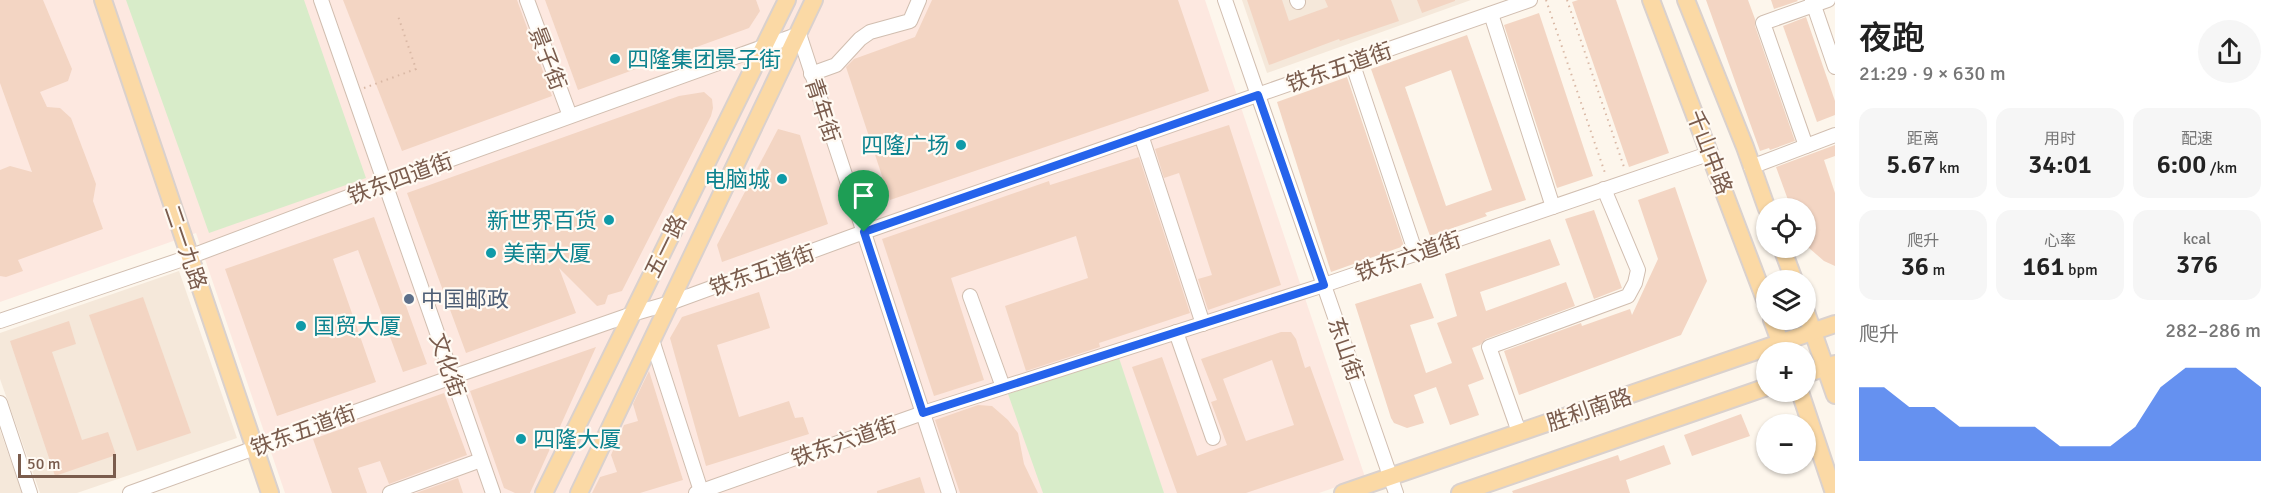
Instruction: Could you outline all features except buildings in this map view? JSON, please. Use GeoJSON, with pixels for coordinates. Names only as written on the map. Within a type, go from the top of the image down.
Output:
{"type":"FeatureCollection","features":[{"type":"Feature","properties":{"kind":"main road","name":"二一九路"},"geometry":{"type":"LineString","coordinates":[[104,0],[270,493]]}},
{"type":"Feature","properties":{"kind":"main road","name":"五一路"},"geometry":{"type":"LineString","coordinates":[[544,493],[787,0]]}},
{"type":"Feature","properties":{"kind":"main road","name":"五一路"},"geometry":{"type":"LineString","coordinates":[[579,493],[814,0]]}},
{"type":"Feature","properties":{"kind":"main road","name":"千山中路"},"geometry":{"type":"LineString","coordinates":[[1651,0],[1756,275]]}},
{"type":"Feature","properties":{"kind":"main road","name":"千山中路"},"geometry":{"type":"LineString","coordinates":[[1686,0],[1763,198]]}},
{"type":"Feature","properties":{"kind":"main road","name":"胜利南路"},"geometry":{"type":"LineString","coordinates":[[1795,342],[1835,324]]}},
{"type":"Feature","properties":{"kind":"main road"},"geometry":{"type":"LineString","coordinates":[[1814,332],[1830,365],[1835,395]]}},
{"type":"Feature","properties":{"kind":"main road","name":"胜利南路"},"geometry":{"type":"LineString","coordinates":[[1342,493],[1519,432],[1756,357]]}},
{"type":"Feature","properties":{"kind":"main road","name":"胜利南路"},"geometry":{"type":"LineString","coordinates":[[1460,493],[1756,391]]}},
{"type":"Feature","properties":{"kind":"main road"},"geometry":{"type":"LineString","coordinates":[[1803,402],[1834,493]]}},
{"type":"Feature","properties":{"kind":"street","name":"文化街"},"geometry":{"type":"LineString","coordinates":[[321,0],[493,493]]}},
{"type":"Feature","properties":{"kind":"street","name":"景子街"},"geometry":{"type":"LineString","coordinates":[[527,0],[570,116]]}},
{"type":"Feature","properties":{"kind":"street"},"geometry":{"type":"LineString","coordinates":[[811,74],[836,65],[860,39],[870,32],[910,21],[919,0]]}},
{"type":"Feature","properties":{"kind":"street","name":"东山街"},"geometry":{"type":"LineString","coordinates":[[1225,0],[1396,493]]}},
{"type":"Feature","properties":{"kind":"street","name":"铁东五道街"},"geometry":{"type":"LineString","coordinates":[[130,493],[452,377],[670,303],[864,232],[1530,0]]}},
{"type":"Feature","properties":{"kind":"street"},"geometry":{"type":"LineString","coordinates":[[1806,146],[1763,22],[1813,2],[1828,0]]}},
{"type":"Feature","properties":{"kind":"street"},"geometry":{"type":"LineString","coordinates":[[1813,2],[1835,67]]}},
{"type":"Feature","properties":{"kind":"street"},"geometry":{"type":"LineString","coordinates":[[1491,14],[1553,207]]}},
{"type":"Feature","properties":{"kind":"street","name":"铁东四道街"},"geometry":{"type":"LineString","coordinates":[[0,321],[189,257],[385,183],[799,34]]}},
{"type":"Feature","properties":{"kind":"street","name":"青年街"},"geometry":{"type":"LineString","coordinates":[[799,34],[950,493]]}},
{"type":"Feature","properties":{"kind":"street"},"geometry":{"type":"LineString","coordinates":[[1352,62],[1416,254]]}},
{"type":"Feature","properties":{"kind":"street"},"geometry":{"type":"LineString","coordinates":[[1141,135],[1203,324]]}},
{"type":"Feature","properties":{"kind":"street"},"geometry":{"type":"LineString","coordinates":[[1751,167],[1835,135]]}},
{"type":"Feature","properties":{"kind":"street","name":"铁东六道街"},"geometry":{"type":"LineString","coordinates":[[698,492],[923,413],[1324,285],[1711,153]]}},
{"type":"Feature","properties":{"kind":"street"},"geometry":{"type":"LineString","coordinates":[[1519,432],[1489,347],[1628,296],[1635,283],[1638,270],[1607,188]]}},
{"type":"Feature","properties":{"kind":"street"},"geometry":{"type":"LineString","coordinates":[[970,296],[1003,387]]}},
{"type":"Feature","properties":{"kind":"street"},"geometry":{"type":"LineString","coordinates":[[1176,332],[1213,438]]}},
{"type":"Feature","properties":{"kind":"street"},"geometry":{"type":"LineString","coordinates":[[652,340],[698,492]]}},
{"type":"Feature","properties":{"kind":"street"},"geometry":{"type":"LineString","coordinates":[[0,403],[30,493]]}},
{"type":"Feature","properties":{"kind":"street"},"geometry":{"type":"LineString","coordinates":[[390,493],[481,460]]}},
{"type":"Feature","properties":{"kind":"path"},"geometry":{"type":"LineString","coordinates":[[1546,0],[1607,188]]}},
{"type":"Feature","properties":{"kind":"path"},"geometry":{"type":"LineString","coordinates":[[1567,0],[1629,181]]}},
{"type":"Feature","properties":{"kind":"path"},"geometry":{"type":"LineString","coordinates":[[353,92],[416,69],[398,16]]}},
{"type":"Feature","properties":{"kind":"shaded area"},"geometry":{"type":"Polygon","coordinates":[[[0,0],[1205,0],[1365,477],[1319,493],[285,493],[196,233],[0,302],[0,0]]]}},
{"type":"Feature","properties":{"kind":"shaded area"},"geometry":{"type":"Polygon","coordinates":[[[1242,0],[1471,0],[1267,73],[1242,0]]]}},
{"type":"Feature","properties":{"kind":"shaded area"},"geometry":{"type":"Polygon","coordinates":[[[179,271],[237,438],[77,493],[40,493],[0,379],[0,333],[179,271]]]}},
{"type":"Feature","properties":{"kind":"shaded area"},"geometry":{"type":"Polygon","coordinates":[[[0,430],[22,493],[0,493],[0,430]]]}},
{"type":"Feature","properties":{"kind":"green space"},"geometry":{"type":"Polygon","coordinates":[[[126,0],[304,0],[366,178],[209,233],[126,0]]]}},
{"type":"Feature","properties":{"kind":"green space"},"geometry":{"type":"Polygon","coordinates":[[[1119,358],[1164,493],[1043,493],[1008,394],[1119,358]]]}},
{"type":"Feature","properties":{"kind":"place","name":"四隆集团景子街"},"geometry":{"type":"Point","coordinates":[615,59]}},
{"type":"Feature","properties":{"kind":"place","name":"四隆广场"},"geometry":{"type":"Point","coordinates":[961,145]}},
{"type":"Feature","properties":{"kind":"place","name":"电脑城"},"geometry":{"type":"Point","coordinates":[782,179]}},
{"type":"Feature","properties":{"kind":"place","name":"新世界百货"},"geometry":{"type":"Point","coordinates":[609,220]}},
{"type":"Feature","properties":{"kind":"place","name":"美南大厦"},"geometry":{"type":"Point","coordinates":[491,253]}},
{"type":"Feature","properties":{"kind":"place","name":"中国邮政"},"geometry":{"type":"Point","coordinates":[409,299]}},
{"type":"Feature","properties":{"kind":"place","name":"国贸大厦"},"geometry":{"type":"Point","coordinates":[301,326]}},
{"type":"Feature","properties":{"kind":"place","name":"四隆大厦"},"geometry":{"type":"Point","coordinates":[521,439]}},
{"type":"Feature","properties":{"kind":"route"},"geometry":{"type":"LineString","coordinates":[[1258,95],[1324,285],[923,413],[864,232],[1258,95]]}}]}
